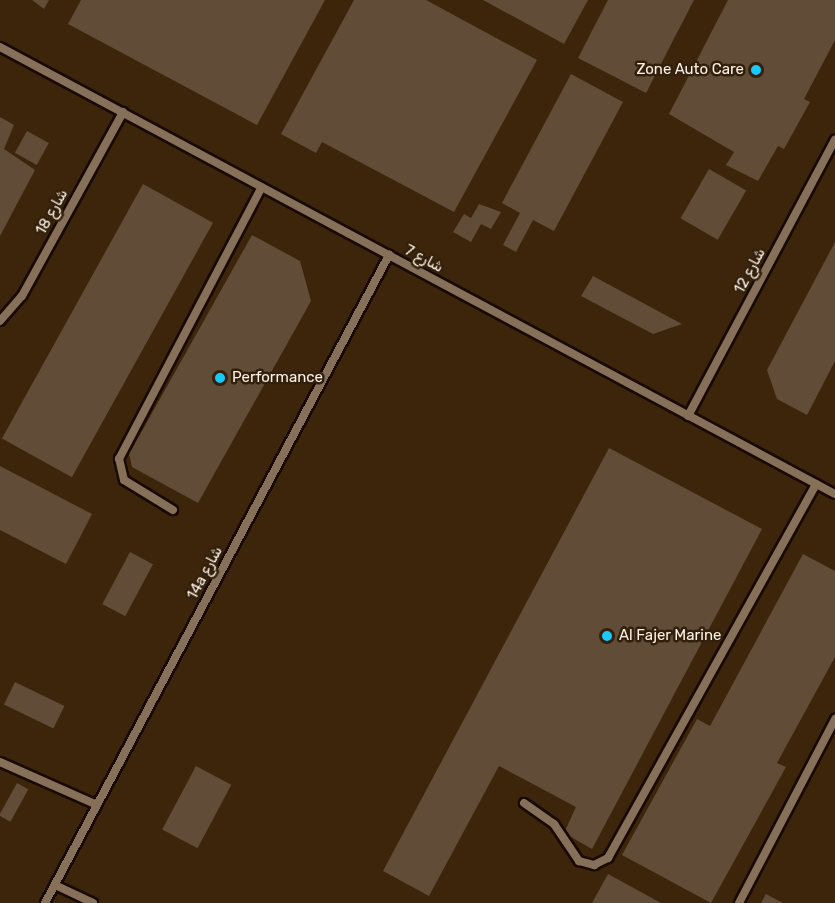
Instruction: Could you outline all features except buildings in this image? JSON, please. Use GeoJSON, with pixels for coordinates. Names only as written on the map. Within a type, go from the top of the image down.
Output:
{"type":"FeatureCollection","features":[{"type":"Feature","properties":{"kind":"lane","name":"شارع 7"},"geometry":{"type":"LineString","coordinates":[[0,46],[835,495]]}},
{"type":"Feature","properties":{"kind":"lane","name":"شارع 18"},"geometry":{"type":"LineString","coordinates":[[0,321],[21,296],[123,112]]}},
{"type":"Feature","properties":{"kind":"lane","name":"شارع 12"},"geometry":{"type":"LineString","coordinates":[[688,416],[835,140]]}},
{"type":"Feature","properties":{"kind":"lane"},"geometry":{"type":"LineString","coordinates":[[173,510],[124,480],[119,459],[262,187]]}},
{"type":"Feature","properties":{"kind":"lane","name":"14a شارع"},"geometry":{"type":"LineString","coordinates":[[45,903],[388,255]]}},
{"type":"Feature","properties":{"kind":"lane"},"geometry":{"type":"LineString","coordinates":[[524,803],[554,824],[579,861],[594,865],[608,858],[816,484]]}},
{"type":"Feature","properties":{"kind":"lane"},"geometry":{"type":"LineString","coordinates":[[739,903],[835,719]]}},
{"type":"Feature","properties":{"kind":"lane"},"geometry":{"type":"LineString","coordinates":[[0,762],[97,805]]}},
{"type":"Feature","properties":{"kind":"lane"},"geometry":{"type":"LineString","coordinates":[[55,885],[93,903]]}},
{"type":"Feature","properties":{"kind":"shaded area"},"geometry":{"type":"Polygon","coordinates":[[[0,0],[835,0],[835,903],[0,903],[0,0]]]}},
{"type":"Feature","properties":{"kind":"place","name":"Zone Auto Care"},"geometry":{"type":"Point","coordinates":[756,70]}},
{"type":"Feature","properties":{"kind":"place","name":"Performance"},"geometry":{"type":"Point","coordinates":[220,378]}},
{"type":"Feature","properties":{"kind":"place","name":"Al Fajer Marine"},"geometry":{"type":"Point","coordinates":[607,636]}}]}
